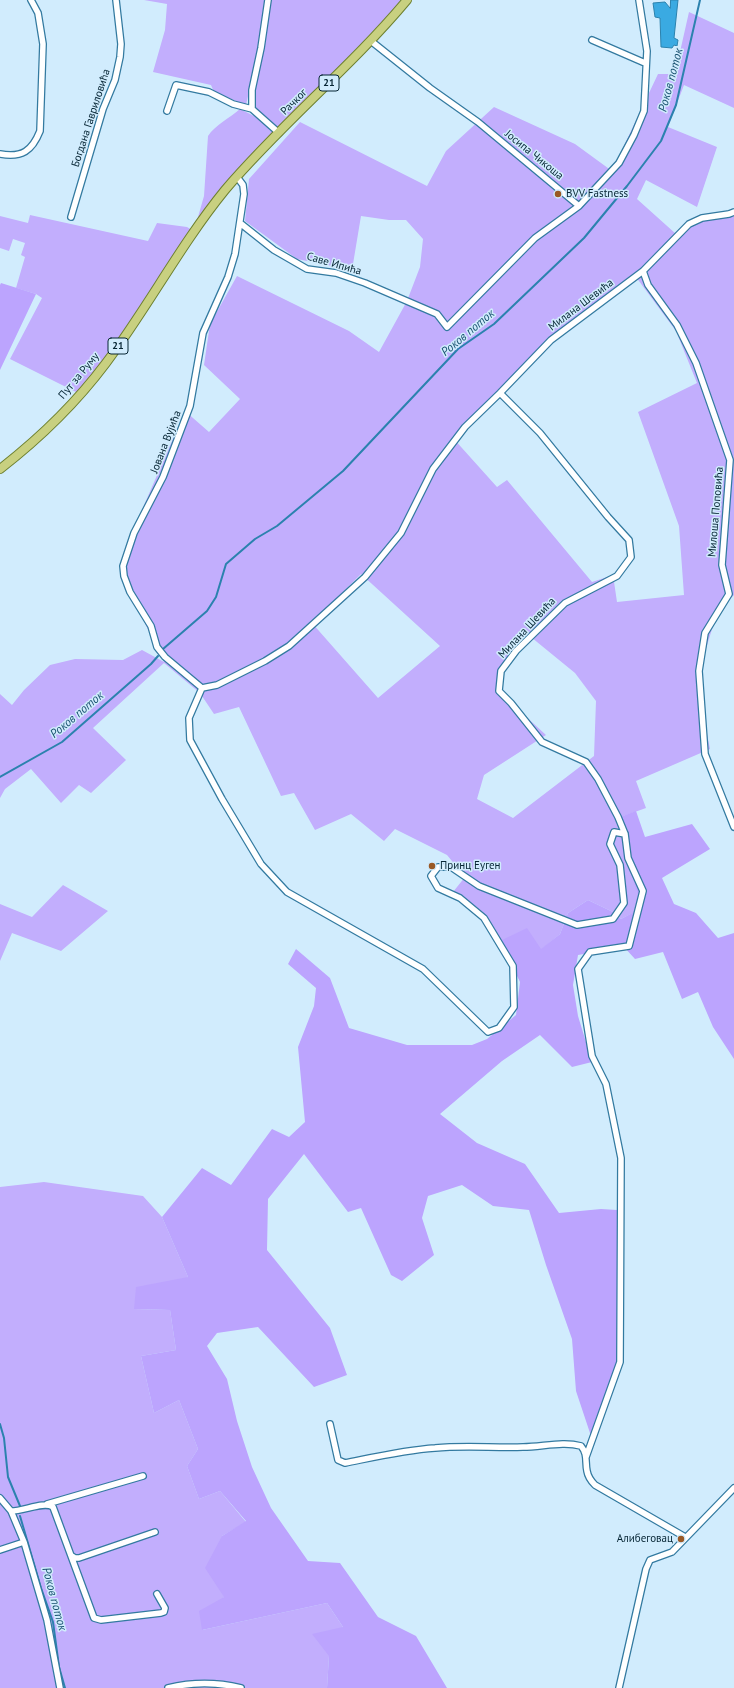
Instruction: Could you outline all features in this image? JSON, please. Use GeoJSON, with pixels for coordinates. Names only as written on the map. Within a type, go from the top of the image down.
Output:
{"type":"FeatureCollection","features":[{"type":"Feature","properties":{"kind":"main road","name":"Рачког"},"geometry":{"type":"LineString","coordinates":[[200,224],[237,177],[371,41],[407,0]]}},
{"type":"Feature","properties":{"kind":"main road","name":"Пут за Руму"},"geometry":{"type":"LineString","coordinates":[[0,469],[45,431],[90,382],[122,340],[200,224]]}},
{"type":"Feature","properties":{"kind":"street"},"geometry":{"type":"LineString","coordinates":[[0,154],[9,156],[20,155],[27,151],[37,140],[40,131],[43,44],[38,13],[31,0]]}},
{"type":"Feature","properties":{"kind":"street","name":"Богдана Гавриловића"},"geometry":{"type":"LineString","coordinates":[[71,217],[103,108],[117,72],[120,44],[116,0]]}},
{"type":"Feature","properties":{"kind":"street"},"geometry":{"type":"LineString","coordinates":[[252,108],[252,90],[261,48],[268,0]]}},
{"type":"Feature","properties":{"kind":"street"},"geometry":{"type":"LineString","coordinates":[[579,206],[619,163],[634,135],[644,111],[646,90],[645,62],[647,51],[639,0]]}},
{"type":"Feature","properties":{"kind":"street"},"geometry":{"type":"LineString","coordinates":[[592,40],[645,62]]}},
{"type":"Feature","properties":{"kind":"street","name":"Јосипа Чикоша"},"geometry":{"type":"LineString","coordinates":[[371,41],[430,88],[478,122],[579,206]]}},
{"type":"Feature","properties":{"kind":"street"},"geometry":{"type":"LineString","coordinates":[[167,111],[176,85],[209,92],[234,104],[252,108],[279,133]]}},
{"type":"Feature","properties":{"kind":"street","name":"Јована Вујића"},"geometry":{"type":"LineString","coordinates":[[202,688],[165,657],[157,647],[151,626],[130,592],[124,576],[123,566],[134,533],[163,477],[190,406],[203,333],[228,277],[235,254],[244,194],[243,185],[237,177]]}},
{"type":"Feature","properties":{"kind":"street","name":"Саве Ипића"},"geometry":{"type":"LineString","coordinates":[[240,223],[274,250],[307,269],[336,273],[365,283],[437,314],[447,327],[535,238],[579,206]]}},
{"type":"Feature","properties":{"kind":"street"},"geometry":{"type":"LineString","coordinates":[[643,271],[689,224],[702,218],[734,212]]}},
{"type":"Feature","properties":{"kind":"street","name":"Милана Шевића"},"geometry":{"type":"LineString","coordinates":[[202,688],[217,685],[265,661],[289,646],[365,577],[401,533],[433,468],[465,427],[551,340],[643,271]]}},
{"type":"Feature","properties":{"kind":"street","name":"Милоша Поповића"},"geometry":{"type":"LineString","coordinates":[[643,271],[648,285],[677,325],[696,363],[730,460],[722,565],[729,594],[705,633],[699,671],[705,754],[734,827]]}},
{"type":"Feature","properties":{"kind":"street","name":"Милана Шевића"},"geometry":{"type":"LineString","coordinates":[[500,393],[540,433],[608,517],[629,540],[631,557],[617,576],[565,603],[516,651],[501,671],[499,691],[511,703],[542,742],[586,762],[598,779],[625,834],[628,858],[643,891],[629,946],[590,952],[578,969],[592,1056],[606,1084],[621,1158],[620,1362],[586,1457]]}},
{"type":"Feature","properties":{"kind":"street"},"geometry":{"type":"LineString","coordinates":[[202,688],[189,718],[190,740],[222,799],[261,864],[287,892],[423,969],[488,1032],[499,1028],[514,1007],[512,966],[484,918],[460,898],[438,888],[431,876],[438,867],[451,867],[479,886],[577,925],[613,919],[624,904],[620,865],[610,844],[614,832],[625,834]]}},
{"type":"Feature","properties":{"kind":"street"},"geometry":{"type":"LineString","coordinates":[[330,1424],[338,1460],[345,1463],[435,1448],[511,1448],[564,1444],[581,1446],[585,1451],[586,1470],[589,1478],[595,1485],[685,1537]]}},
{"type":"Feature","properties":{"kind":"street"},"geometry":{"type":"LineString","coordinates":[[12,1511],[46,1504],[143,1476]]}},
{"type":"Feature","properties":{"kind":"street"},"geometry":{"type":"LineString","coordinates":[[618,1688],[646,1569],[650,1560],[672,1552],[734,1488]]}},
{"type":"Feature","properties":{"kind":"street"},"geometry":{"type":"LineString","coordinates":[[0,1498],[12,1511],[24,1542],[47,1620],[60,1688]]}},
{"type":"Feature","properties":{"kind":"street"},"geometry":{"type":"LineString","coordinates":[[46,1504],[54,1507],[56,1510],[92,1614],[98,1619],[101,1620],[164,1612],[164,1604],[157,1594]]}},
{"type":"Feature","properties":{"kind":"street"},"geometry":{"type":"LineString","coordinates":[[72,1556],[79,1558],[155,1532]]}},
{"type":"Feature","properties":{"kind":"street"},"geometry":{"type":"LineString","coordinates":[[0,1550],[24,1542]]}},
{"type":"Feature","properties":{"kind":"street"},"geometry":{"type":"LineString","coordinates":[[168,1688],[197,1683],[217,1684],[241,1688]]}},
{"type":"Feature","properties":{"kind":"shaded area"},"geometry":{"type":"Polygon","coordinates":[[[144,0],[266,0],[259,47],[246,105],[214,92],[211,85],[153,72],[165,30],[167,4],[144,0]]]}},
{"type":"Feature","properties":{"kind":"shaded area"},"geometry":{"type":"Polygon","coordinates":[[[271,0],[403,0],[279,129],[251,107],[264,49],[271,0]]]}},
{"type":"Feature","properties":{"kind":"shaded area"},"geometry":{"type":"Polygon","coordinates":[[[689,12],[734,33],[734,108],[684,85],[668,127],[717,147],[697,207],[646,180],[637,199],[676,234],[697,216],[734,211],[734,595],[718,610],[703,658],[703,714],[710,749],[636,781],[646,808],[615,819],[643,908],[621,919],[613,912],[588,900],[568,913],[560,934],[541,950],[500,941],[480,913],[453,892],[465,877],[447,855],[395,829],[384,841],[351,814],[315,830],[294,793],[281,796],[239,707],[214,714],[200,693],[164,663],[93,728],[126,760],[91,793],[79,785],[61,803],[31,769],[5,789],[0,798],[0,694],[12,705],[24,690],[50,665],[75,659],[123,660],[142,650],[164,662],[134,601],[123,565],[138,519],[185,411],[209,432],[240,399],[204,365],[210,324],[237,276],[349,331],[379,352],[407,301],[420,267],[423,239],[406,220],[389,220],[361,216],[352,270],[297,259],[245,221],[249,179],[300,122],[427,186],[446,151],[494,107],[575,144],[612,171],[658,74],[675,74],[689,12]],[[636,277],[551,337],[453,438],[497,487],[507,480],[592,582],[613,575],[617,602],[684,595],[679,526],[638,412],[697,383],[676,331],[636,277]],[[361,574],[312,623],[378,698],[440,646],[361,574]],[[526,633],[498,674],[496,689],[546,735],[484,775],[477,799],[513,818],[594,756],[596,701],[575,673],[526,633]]]}},
{"type":"Feature","properties":{"kind":"shaded area"},"geometry":{"type":"Polygon","coordinates":[[[240,109],[256,117],[275,134],[196,224],[204,196],[208,136],[219,125],[240,109]]]}},
{"type":"Feature","properties":{"kind":"shaded area"},"geometry":{"type":"Polygon","coordinates":[[[30,215],[148,241],[157,223],[187,227],[192,230],[123,334],[78,393],[10,359],[42,298],[36,294],[16,288],[25,257],[21,255],[25,243],[13,239],[9,251],[0,248],[0,216],[28,223],[30,215]]]}},
{"type":"Feature","properties":{"kind":"shaded area"},"geometry":{"type":"Polygon","coordinates":[[[1,283],[36,294],[0,370],[0,285],[1,283]]]}},
{"type":"Feature","properties":{"kind":"shaded area"},"geometry":{"type":"Polygon","coordinates":[[[636,811],[645,837],[692,824],[710,849],[662,878],[674,904],[696,913],[718,938],[734,933],[734,1059],[713,1027],[698,992],[682,999],[663,952],[635,959],[624,947],[578,955],[573,985],[578,1016],[592,1062],[572,1067],[540,1035],[502,1061],[440,1114],[477,1143],[525,1164],[559,1213],[601,1209],[617,1210],[624,1357],[594,1445],[576,1391],[572,1339],[546,1265],[529,1210],[493,1206],[462,1185],[428,1196],[422,1218],[434,1255],[402,1281],[391,1275],[361,1208],[348,1212],[304,1154],[268,1199],[267,1250],[330,1328],[347,1375],[314,1387],[258,1327],[217,1333],[207,1346],[227,1379],[237,1421],[252,1467],[271,1508],[308,1561],[340,1563],[378,1617],[416,1636],[447,1688],[327,1688],[329,1656],[312,1634],[343,1627],[327,1603],[202,1630],[199,1611],[224,1597],[205,1568],[222,1536],[246,1521],[220,1491],[199,1499],[187,1466],[198,1449],[179,1400],[154,1413],[141,1356],[176,1350],[170,1310],[134,1309],[136,1287],[188,1277],[162,1217],[202,1168],[231,1185],[272,1129],[289,1137],[305,1122],[298,1047],[314,1006],[316,988],[288,964],[296,949],[330,978],[349,1028],[407,1045],[472,1045],[487,1039],[516,1015],[520,982],[500,941],[527,928],[541,949],[560,934],[568,913],[588,900],[613,912],[621,919],[642,908],[615,819],[636,811]]]}},
{"type":"Feature","properties":{"kind":"shaded area"},"geometry":{"type":"Polygon","coordinates":[[[63,885],[108,911],[61,951],[12,933],[0,961],[0,904],[32,917],[63,885]]]}},
{"type":"Feature","properties":{"kind":"shaded area"},"geometry":{"type":"Polygon","coordinates":[[[44,1182],[143,1196],[162,1217],[188,1277],[135,1309],[170,1310],[176,1350],[141,1356],[154,1413],[179,1400],[198,1449],[187,1466],[199,1499],[220,1491],[246,1522],[222,1536],[224,1597],[202,1630],[327,1603],[343,1627],[329,1656],[327,1688],[0,1688],[0,1187],[44,1182]]]}},
{"type":"Feature","properties":{"kind":"water"},"geometry":{"type":"Polygon","coordinates":[[[671,0],[678,0],[674,38],[678,40],[677,46],[674,45],[672,48],[661,47],[660,18],[655,17],[653,3],[665,2],[670,8],[671,0]]]}},
{"type":"Feature","properties":{"kind":"waterway","name":"Роков поток"},"geometry":{"type":"LineString","coordinates":[[163,649],[207,611],[216,597],[226,564],[255,539],[277,526],[343,471],[458,349],[494,324],[584,238],[627,186],[661,141],[676,105],[700,0]]}},
{"type":"Feature","properties":{"kind":"waterway","name":"Роков поток"},"geometry":{"type":"LineString","coordinates":[[0,777],[62,742],[151,664],[158,656]]}},
{"type":"Feature","properties":{"kind":"waterway","name":"Роков поток"},"geometry":{"type":"LineString","coordinates":[[0,1424],[4,1438],[8,1477],[20,1506]]}},
{"type":"Feature","properties":{"kind":"waterway","name":"Роков поток"},"geometry":{"type":"LineString","coordinates":[[20,1516],[41,1588],[53,1622],[59,1667],[65,1688]]}},
{"type":"Feature","properties":{"kind":"place","name":"BVV Fastness"},"geometry":{"type":"Point","coordinates":[558,194]}},
{"type":"Feature","properties":{"kind":"place","name":"Принц Еуген"},"geometry":{"type":"Point","coordinates":[432,866]}},
{"type":"Feature","properties":{"kind":"place","name":"Алибеговац"},"geometry":{"type":"Point","coordinates":[681,1539]}}]}
